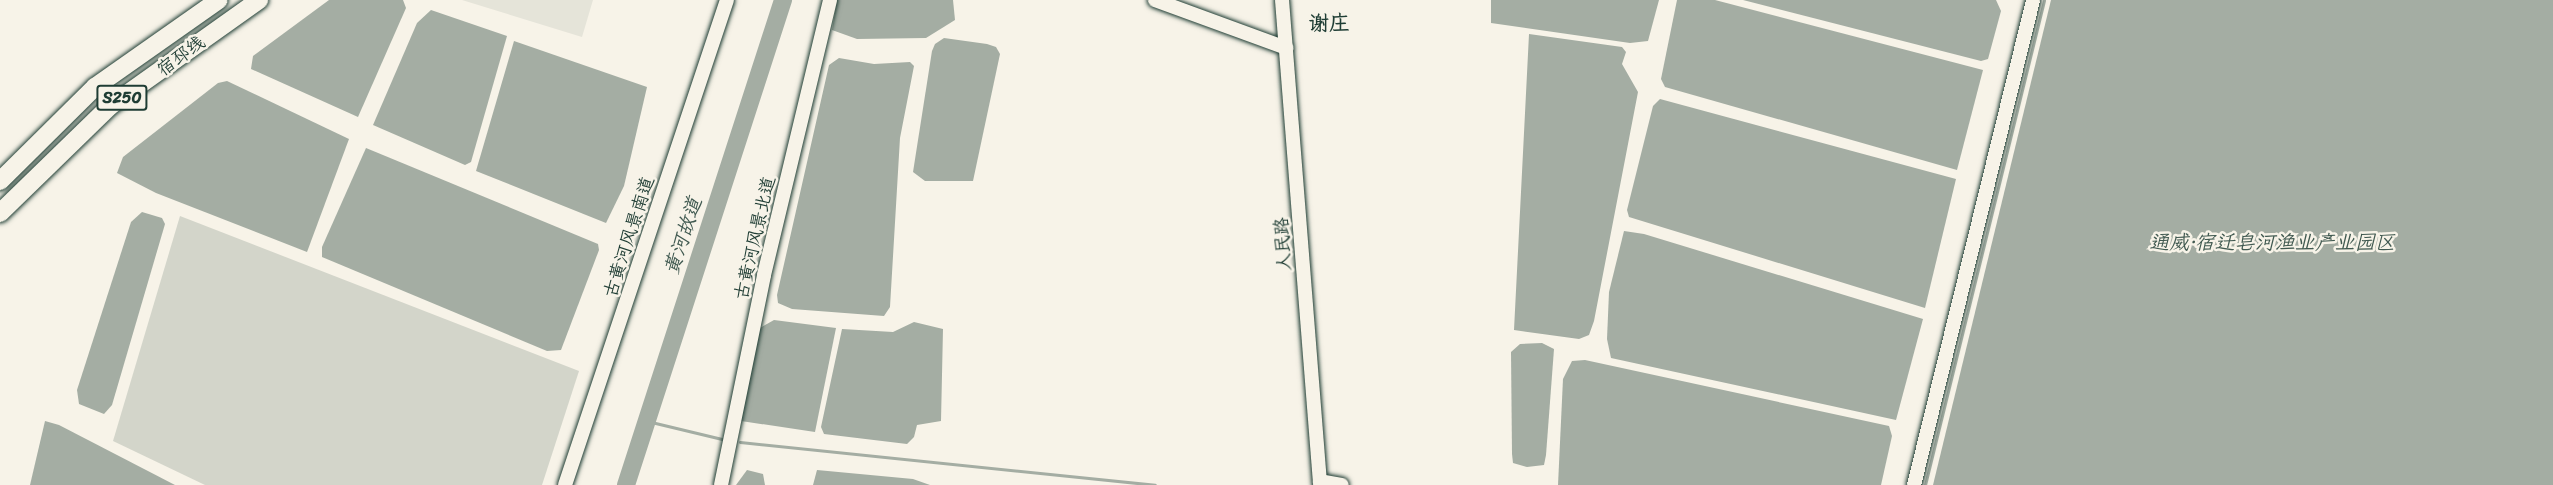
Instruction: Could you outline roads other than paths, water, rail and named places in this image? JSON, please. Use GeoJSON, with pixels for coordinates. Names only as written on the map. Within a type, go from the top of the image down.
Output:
{"type":"FeatureCollection","features":[{"type":"Feature","properties":{"kind":"main road","name":"宿邳线"},"geometry":{"type":"LineString","coordinates":[[0,181],[95,87],[219,0]]}},
{"type":"Feature","properties":{"kind":"main road","name":"宿邳线"},"geometry":{"type":"LineString","coordinates":[[0,213],[110,106],[259,0]]}},
{"type":"Feature","properties":{"kind":"street","name":"古黄河风景南道"},"geometry":{"type":"LineString","coordinates":[[565,485],[727,0]]}},
{"type":"Feature","properties":{"kind":"street","name":"古黄河风景北道"},"geometry":{"type":"LineString","coordinates":[[721,485],[764,275],[830,0]]}},
{"type":"Feature","properties":{"kind":"street"},"geometry":{"type":"LineString","coordinates":[[1155,0],[1286,48]]}},
{"type":"Feature","properties":{"kind":"street","name":"人民路"},"geometry":{"type":"LineString","coordinates":[[1282,0],[1320,483]]}},
{"type":"Feature","properties":{"kind":"street"},"geometry":{"type":"LineString","coordinates":[[1914,485],[2033,0]]}},
{"type":"Feature","properties":{"kind":"street"},"geometry":{"type":"LineString","coordinates":[[1320,483],[1342,485]]}},
{"type":"Feature","properties":{"kind":"water"},"geometry":{"type":"Polygon","coordinates":[[[329,0],[403,0],[406,8],[358,117],[251,69],[253,56],[329,0]]]}},
{"type":"Feature","properties":{"kind":"water"},"geometry":{"type":"Polygon","coordinates":[[[837,0],[953,0],[955,20],[926,38],[857,39],[832,30],[837,0]]]}},
{"type":"Feature","properties":{"kind":"water"},"geometry":{"type":"Polygon","coordinates":[[[1491,0],[1659,0],[1648,41],[1630,43],[1491,23],[1491,0]]]}},
{"type":"Feature","properties":{"kind":"water"},"geometry":{"type":"Polygon","coordinates":[[[1677,0],[1715,0],[1983,70],[1957,170],[1665,87],[1661,79],[1677,0]]]}},
{"type":"Feature","properties":{"kind":"water"},"geometry":{"type":"Polygon","coordinates":[[[1743,0],[1996,0],[2001,11],[1988,59],[1981,61],[1743,0]]]}},
{"type":"Feature","properties":{"kind":"water","name":"通威·宿迁皂河渔业产业园区"},"geometry":{"type":"Polygon","coordinates":[[[2051,0],[2553,0],[2553,485],[1933,485],[2051,0]]]}},
{"type":"Feature","properties":{"kind":"water"},"geometry":{"type":"Polygon","coordinates":[[[431,10],[507,36],[471,162],[465,165],[373,125],[417,23],[431,10]]]}},
{"type":"Feature","properties":{"kind":"water"},"geometry":{"type":"Polygon","coordinates":[[[1529,34],[1622,47],[1626,52],[1622,64],[1638,92],[1594,321],[1589,335],[1579,339],[1514,330],[1529,34]]]}},
{"type":"Feature","properties":{"kind":"water"},"geometry":{"type":"Polygon","coordinates":[[[944,38],[987,44],[996,47],[1000,54],[973,181],[925,181],[913,172],[932,51],[935,44],[944,38]]]}},
{"type":"Feature","properties":{"kind":"water"},"geometry":{"type":"Polygon","coordinates":[[[514,41],[647,87],[624,186],[606,223],[476,171],[514,41]]]}},
{"type":"Feature","properties":{"kind":"water"},"geometry":{"type":"Polygon","coordinates":[[[839,58],[874,64],[910,62],[914,66],[900,138],[890,307],[884,316],[792,309],[778,303],[777,295],[829,65],[839,58]]]}},
{"type":"Feature","properties":{"kind":"water"},"geometry":{"type":"Polygon","coordinates":[[[227,81],[349,139],[307,252],[156,193],[117,173],[123,157],[218,83],[227,81]]]}},
{"type":"Feature","properties":{"kind":"water"},"geometry":{"type":"Polygon","coordinates":[[[1660,99],[1956,179],[1925,308],[1629,217],[1627,210],[1653,106],[1660,99]]]}},
{"type":"Feature","properties":{"kind":"water"},"geometry":{"type":"Polygon","coordinates":[[[366,148],[598,244],[599,250],[561,350],[547,351],[322,257],[322,247],[366,148]]]}},
{"type":"Feature","properties":{"kind":"water"},"geometry":{"type":"Polygon","coordinates":[[[142,212],[162,218],[165,224],[112,405],[104,414],[79,404],[77,390],[131,222],[142,212]]]}},
{"type":"Feature","properties":{"kind":"water"},"geometry":{"type":"Polygon","coordinates":[[[1624,231],[1644,234],[1923,319],[1896,420],[1611,358],[1607,339],[1609,292],[1624,231]]]}},
{"type":"Feature","properties":{"kind":"water"},"geometry":{"type":"Polygon","coordinates":[[[774,320],[836,328],[815,432],[741,421],[760,328],[774,320]]]}},
{"type":"Feature","properties":{"kind":"water"},"geometry":{"type":"Polygon","coordinates":[[[914,322],[943,329],[941,421],[917,425],[914,437],[907,444],[824,434],[821,427],[842,329],[893,332],[914,322]]]}},
{"type":"Feature","properties":{"kind":"water"},"geometry":{"type":"Polygon","coordinates":[[[1542,343],[1554,349],[1546,455],[1544,465],[1527,467],[1513,463],[1511,352],[1520,344],[1542,343]]]}},
{"type":"Feature","properties":{"kind":"water"},"geometry":{"type":"Polygon","coordinates":[[[1585,360],[1889,426],[1892,436],[1881,485],[1558,485],[1563,379],[1572,361],[1585,360]]]}},
{"type":"Feature","properties":{"kind":"water"},"geometry":{"type":"Polygon","coordinates":[[[45,421],[59,425],[175,485],[30,485],[45,421]]]}},
{"type":"Feature","properties":{"kind":"water"},"geometry":{"type":"Polygon","coordinates":[[[747,470],[763,474],[765,485],[736,485],[747,470]]]}},
{"type":"Feature","properties":{"kind":"water"},"geometry":{"type":"Polygon","coordinates":[[[817,470],[913,479],[930,485],[813,485],[817,470]]]}},
{"type":"Feature","properties":{"kind":"waterway","name":"黄河故道"},"geometry":{"type":"LineString","coordinates":[[626,485],[783,0]]}},
{"type":"Feature","properties":{"kind":"waterway"},"geometry":{"type":"LineString","coordinates":[[1925,485],[2044,0]]}},
{"type":"Feature","properties":{"kind":"waterway"},"geometry":{"type":"LineString","coordinates":[[647,421],[722,439]]}},
{"type":"Feature","properties":{"kind":"waterway"},"geometry":{"type":"LineString","coordinates":[[740,442],[1155,485]]}},
{"type":"Feature","properties":{"kind":"district","name":"谢庄"},"geometry":{"type":"Point","coordinates":[1329,23]}}]}
